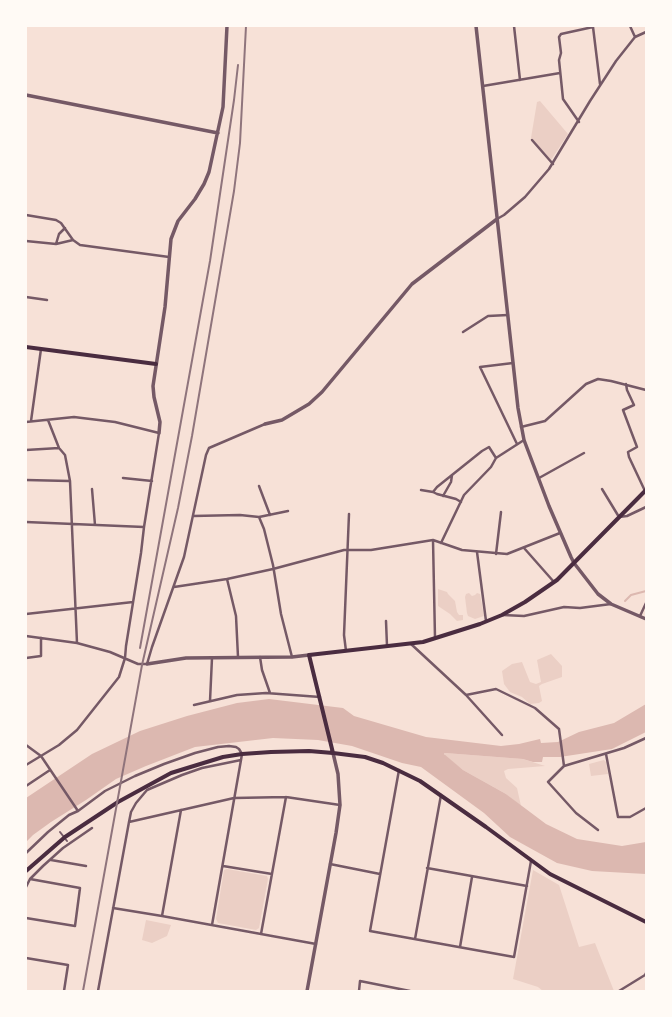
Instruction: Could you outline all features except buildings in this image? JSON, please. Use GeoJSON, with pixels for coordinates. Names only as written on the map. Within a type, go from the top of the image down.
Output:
{"type":"FeatureCollection","features":[{"type":"Feature","properties":{"kind":"main road"},"geometry":{"type":"LineString","coordinates":[[26,347],[156,364]]}},
{"type":"Feature","properties":{"kind":"main road"},"geometry":{"type":"LineString","coordinates":[[333,753],[309,656],[411,644],[435,638],[502,615],[525,602],[554,582],[646,491]]}},
{"type":"Feature","properties":{"kind":"main road"},"geometry":{"type":"LineString","coordinates":[[26,871],[65,837],[118,802],[171,773],[223,757],[242,754],[294,752],[333,753],[365,757],[383,763],[420,781],[441,794],[531,861],[562,880],[646,922]]}},
{"type":"Feature","properties":{"kind":"street"},"geometry":{"type":"LineString","coordinates":[[26,765],[70,737],[81,726],[119,677],[125,658],[159,433],[160,422],[153,386],[173,230],[195,199],[209,172],[223,107],[227,26]]}},
{"type":"Feature","properties":{"kind":"street"},"geometry":{"type":"LineString","coordinates":[[476,26],[513,363],[524,440],[560,533],[574,562],[598,594],[611,604],[646,619]]}},
{"type":"Feature","properties":{"kind":"street"},"geometry":{"type":"LineString","coordinates":[[514,26],[520,80]]}},
{"type":"Feature","properties":{"kind":"street"},"geometry":{"type":"LineString","coordinates":[[630,26],[635,37]]}},
{"type":"Feature","properties":{"kind":"street"},"geometry":{"type":"LineString","coordinates":[[579,122],[563,99],[559,60],[561,53],[559,37],[561,34],[593,27],[600,85]]}},
{"type":"Feature","properties":{"kind":"street"},"geometry":{"type":"LineString","coordinates":[[147,664],[184,557],[206,454],[209,448],[265,424],[282,420],[309,404],[322,392],[412,284],[504,215],[524,197],[553,164],[616,61],[635,37],[646,32]]}},
{"type":"Feature","properties":{"kind":"street"},"geometry":{"type":"LineString","coordinates":[[483,86],[560,73]]}},
{"type":"Feature","properties":{"kind":"street"},"geometry":{"type":"LineString","coordinates":[[26,95],[218,133]]}},
{"type":"Feature","properties":{"kind":"street"},"geometry":{"type":"LineString","coordinates":[[532,140],[553,164]]}},
{"type":"Feature","properties":{"kind":"street"},"geometry":{"type":"LineString","coordinates":[[26,216],[56,220],[80,246],[169,257]]}},
{"type":"Feature","properties":{"kind":"street"},"geometry":{"type":"LineString","coordinates":[[56,244],[59,234],[65,228]]}},
{"type":"Feature","properties":{"kind":"street"},"geometry":{"type":"LineString","coordinates":[[26,240],[56,244],[73,240]]}},
{"type":"Feature","properties":{"kind":"street"},"geometry":{"type":"LineString","coordinates":[[26,297],[47,300]]}},
{"type":"Feature","properties":{"kind":"street"},"geometry":{"type":"LineString","coordinates":[[463,332],[488,316],[508,315]]}},
{"type":"Feature","properties":{"kind":"street"},"geometry":{"type":"LineString","coordinates":[[31,422],[41,349]]}},
{"type":"Feature","properties":{"kind":"street"},"geometry":{"type":"LineString","coordinates":[[513,363],[480,367],[517,444]]}},
{"type":"Feature","properties":{"kind":"street"},"geometry":{"type":"LineString","coordinates":[[521,427],[545,422],[586,384],[598,379],[626,384],[646,390]]}},
{"type":"Feature","properties":{"kind":"street"},"geometry":{"type":"LineString","coordinates":[[626,384],[627,390],[634,405],[623,410],[637,447],[628,452],[646,491]]}},
{"type":"Feature","properties":{"kind":"street"},"geometry":{"type":"LineString","coordinates":[[26,422],[74,417],[115,422],[159,433]]}},
{"type":"Feature","properties":{"kind":"street"},"geometry":{"type":"LineString","coordinates":[[48,420],[59,448],[65,456],[70,482],[77,643]]}},
{"type":"Feature","properties":{"kind":"street"},"geometry":{"type":"LineString","coordinates":[[441,543],[461,502],[472,486],[491,467],[496,458],[524,440]]}},
{"type":"Feature","properties":{"kind":"street"},"geometry":{"type":"LineString","coordinates":[[434,492],[437,486],[489,447],[496,458]]}},
{"type":"Feature","properties":{"kind":"street"},"geometry":{"type":"LineString","coordinates":[[26,450],[59,448]]}},
{"type":"Feature","properties":{"kind":"street"},"geometry":{"type":"LineString","coordinates":[[538,478],[584,453]]}},
{"type":"Feature","properties":{"kind":"street"},"geometry":{"type":"LineString","coordinates":[[442,496],[450,482],[452,474]]}},
{"type":"Feature","properties":{"kind":"street"},"geometry":{"type":"LineString","coordinates":[[123,478],[152,481]]}},
{"type":"Feature","properties":{"kind":"street"},"geometry":{"type":"LineString","coordinates":[[26,480],[70,482]]}},
{"type":"Feature","properties":{"kind":"street"},"geometry":{"type":"LineString","coordinates":[[259,486],[270,515]]}},
{"type":"Feature","properties":{"kind":"street"},"geometry":{"type":"LineString","coordinates":[[92,489],[95,525]]}},
{"type":"Feature","properties":{"kind":"street"},"geometry":{"type":"LineString","coordinates":[[602,489],[619,517],[627,516],[646,508]]}},
{"type":"Feature","properties":{"kind":"street"},"geometry":{"type":"LineString","coordinates":[[421,490],[434,492],[461,502]]}},
{"type":"Feature","properties":{"kind":"street"},"geometry":{"type":"LineString","coordinates":[[193,516],[240,514],[259,518],[288,511]]}},
{"type":"Feature","properties":{"kind":"street"},"geometry":{"type":"LineString","coordinates":[[496,554],[501,512]]}},
{"type":"Feature","properties":{"kind":"street"},"geometry":{"type":"LineString","coordinates":[[346,651],[344,635],[350,514]]}},
{"type":"Feature","properties":{"kind":"street"},"geometry":{"type":"LineString","coordinates":[[259,518],[264,529],[281,614],[292,657]]}},
{"type":"Feature","properties":{"kind":"street"},"geometry":{"type":"LineString","coordinates":[[26,522],[144,527]]}},
{"type":"Feature","properties":{"kind":"street"},"geometry":{"type":"LineString","coordinates":[[174,587],[227,579],[273,569],[330,553],[371,550],[434,540],[462,550],[506,554],[560,533]]}},
{"type":"Feature","properties":{"kind":"street"},"geometry":{"type":"LineString","coordinates":[[434,540],[435,638]]}},
{"type":"Feature","properties":{"kind":"street"},"geometry":{"type":"LineString","coordinates":[[524,548],[554,582]]}},
{"type":"Feature","properties":{"kind":"street"},"geometry":{"type":"LineString","coordinates":[[477,552],[486,621]]}},
{"type":"Feature","properties":{"kind":"street"},"geometry":{"type":"LineString","coordinates":[[227,579],[236,616],[238,657]]}},
{"type":"Feature","properties":{"kind":"street"},"geometry":{"type":"LineString","coordinates":[[26,614],[133,602]]}},
{"type":"Feature","properties":{"kind":"street"},"geometry":{"type":"LineString","coordinates":[[640,616],[646,603]]}},
{"type":"Feature","properties":{"kind":"street"},"geometry":{"type":"LineString","coordinates":[[502,615],[524,616],[564,607],[580,608],[611,604]]}},
{"type":"Feature","properties":{"kind":"street"},"geometry":{"type":"LineString","coordinates":[[386,622],[387,647]]}},
{"type":"Feature","properties":{"kind":"street"},"geometry":{"type":"LineString","coordinates":[[26,636],[77,643],[110,652],[138,664],[186,658],[309,656]]}},
{"type":"Feature","properties":{"kind":"street"},"geometry":{"type":"LineString","coordinates":[[26,658],[41,656],[41,638]]}},
{"type":"Feature","properties":{"kind":"street"},"geometry":{"type":"LineString","coordinates":[[411,644],[466,695],[502,735]]}},
{"type":"Feature","properties":{"kind":"street"},"geometry":{"type":"LineString","coordinates":[[260,657],[262,670],[270,694]]}},
{"type":"Feature","properties":{"kind":"street"},"geometry":{"type":"LineString","coordinates":[[210,701],[212,658]]}},
{"type":"Feature","properties":{"kind":"street"},"geometry":{"type":"LineString","coordinates":[[466,695],[496,689],[535,708],[559,729],[564,766]]}},
{"type":"Feature","properties":{"kind":"street"},"geometry":{"type":"LineString","coordinates":[[194,705],[237,695],[270,694],[320,697]]}},
{"type":"Feature","properties":{"kind":"street"},"geometry":{"type":"LineString","coordinates":[[598,830],[576,814],[548,782],[564,766],[624,748],[646,738]]}},
{"type":"Feature","properties":{"kind":"street"},"geometry":{"type":"LineString","coordinates":[[26,745],[41,756],[78,811]]}},
{"type":"Feature","properties":{"kind":"street"},"geometry":{"type":"LineString","coordinates":[[26,853],[69,815],[78,811],[105,791],[135,776],[196,753],[229,746],[236,747],[242,754],[242,760],[212,925]]}},
{"type":"Feature","properties":{"kind":"street"},"geometry":{"type":"LineString","coordinates":[[307,991],[340,805],[338,774],[333,753]]}},
{"type":"Feature","properties":{"kind":"street"},"geometry":{"type":"LineString","coordinates":[[606,754],[618,817],[630,817],[646,808]]}},
{"type":"Feature","properties":{"kind":"street"},"geometry":{"type":"LineString","coordinates":[[98,991],[131,812],[136,803],[147,790],[182,774],[202,768],[242,760]]}},
{"type":"Feature","properties":{"kind":"street"},"geometry":{"type":"LineString","coordinates":[[26,786],[50,770]]}},
{"type":"Feature","properties":{"kind":"street"},"geometry":{"type":"LineString","coordinates":[[399,770],[370,931],[514,957],[531,861]]}},
{"type":"Feature","properties":{"kind":"street"},"geometry":{"type":"LineString","coordinates":[[415,939],[441,794]]}},
{"type":"Feature","properties":{"kind":"street"},"geometry":{"type":"LineString","coordinates":[[129,822],[234,798],[286,797],[340,805]]}},
{"type":"Feature","properties":{"kind":"street"},"geometry":{"type":"LineString","coordinates":[[261,934],[286,797]]}},
{"type":"Feature","properties":{"kind":"street"},"geometry":{"type":"LineString","coordinates":[[162,916],[181,810]]}},
{"type":"Feature","properties":{"kind":"street"},"geometry":{"type":"LineString","coordinates":[[26,887],[30,879],[63,848],[92,828]]}},
{"type":"Feature","properties":{"kind":"street"},"geometry":{"type":"LineString","coordinates":[[60,832],[67,841]]}},
{"type":"Feature","properties":{"kind":"street"},"geometry":{"type":"LineString","coordinates":[[50,860],[86,866]]}},
{"type":"Feature","properties":{"kind":"street"},"geometry":{"type":"LineString","coordinates":[[330,864],[380,874]]}},
{"type":"Feature","properties":{"kind":"street"},"geometry":{"type":"LineString","coordinates":[[223,866],[272,874]]}},
{"type":"Feature","properties":{"kind":"street"},"geometry":{"type":"LineString","coordinates":[[427,868],[527,886]]}},
{"type":"Feature","properties":{"kind":"street"},"geometry":{"type":"LineString","coordinates":[[460,947],[472,877]]}},
{"type":"Feature","properties":{"kind":"street"},"geometry":{"type":"LineString","coordinates":[[26,918],[75,926],[80,888],[30,879]]}},
{"type":"Feature","properties":{"kind":"street"},"geometry":{"type":"LineString","coordinates":[[113,908],[316,944]]}},
{"type":"Feature","properties":{"kind":"street"},"geometry":{"type":"LineString","coordinates":[[26,958],[68,965],[64,991]]}},
{"type":"Feature","properties":{"kind":"street"},"geometry":{"type":"LineString","coordinates":[[618,991],[646,973]]}},
{"type":"Feature","properties":{"kind":"street"},"geometry":{"type":"LineString","coordinates":[[359,991],[360,981],[410,991]]}},
{"type":"Feature","properties":{"kind":"shaded area"},"geometry":{"type":"Polygon","coordinates":[[[540,101],[568,134],[551,160],[531,138],[537,102],[540,101]]]}},
{"type":"Feature","properties":{"kind":"shaded area"},"geometry":{"type":"Polygon","coordinates":[[[438,589],[447,592],[455,601],[457,612],[459,615],[463,615],[463,620],[457,621],[438,606],[438,589]]]}},
{"type":"Feature","properties":{"kind":"shaded area"},"geometry":{"type":"Polygon","coordinates":[[[469,593],[472,596],[477,593],[480,594],[484,616],[475,619],[468,616],[465,597],[466,594],[469,593]]]}},
{"type":"Feature","properties":{"kind":"shaded area"},"geometry":{"type":"Polygon","coordinates":[[[551,654],[562,666],[562,677],[539,686],[542,701],[539,703],[530,704],[522,697],[510,692],[504,684],[502,671],[512,664],[522,662],[530,682],[536,684],[541,682],[537,660],[551,654]]]}},
{"type":"Feature","properties":{"kind":"shaded area"},"geometry":{"type":"Polygon","coordinates":[[[269,699],[343,708],[354,716],[426,737],[501,746],[519,744],[540,739],[541,743],[558,742],[579,732],[614,723],[646,704],[646,732],[612,749],[560,757],[543,757],[542,762],[533,762],[523,759],[444,754],[463,770],[506,794],[546,824],[577,839],[622,846],[646,842],[646,874],[592,871],[557,863],[510,837],[484,813],[421,767],[402,763],[352,746],[318,740],[273,738],[195,747],[116,779],[51,822],[26,842],[26,798],[92,754],[140,731],[187,716],[237,703],[269,699]]]}},
{"type":"Feature","properties":{"kind":"shaded area"},"geometry":{"type":"Polygon","coordinates":[[[445,753],[523,759],[545,766],[508,769],[504,771],[506,778],[517,788],[521,806],[506,794],[463,770],[445,756],[445,753]]]}},
{"type":"Feature","properties":{"kind":"shaded area"},"geometry":{"type":"Polygon","coordinates":[[[604,760],[606,762],[608,774],[591,776],[589,764],[604,760]]]}},
{"type":"Feature","properties":{"kind":"shaded area"},"geometry":{"type":"Polygon","coordinates":[[[227,869],[267,876],[268,879],[259,928],[256,930],[218,923],[216,919],[224,870],[227,869]]]}},
{"type":"Feature","properties":{"kind":"shaded area"},"geometry":{"type":"Polygon","coordinates":[[[533,870],[559,885],[579,947],[595,943],[614,991],[543,991],[538,987],[513,979],[533,870]]]}},
{"type":"Feature","properties":{"kind":"shaded area"},"geometry":{"type":"Polygon","coordinates":[[[146,920],[171,925],[167,936],[152,943],[142,940],[146,920]]]}},
{"type":"Feature","properties":{"kind":"waterway"},"geometry":{"type":"LineString","coordinates":[[625,601],[631,595],[646,591]]}},
{"type":"Feature","properties":{"kind":"railway"},"geometry":{"type":"LineString","coordinates":[[83,991],[142,665],[178,508],[192,436],[234,191],[240,143],[246,26]]}},
{"type":"Feature","properties":{"kind":"railway"},"geometry":{"type":"LineString","coordinates":[[140,648],[210,261],[238,65]]}}]}
